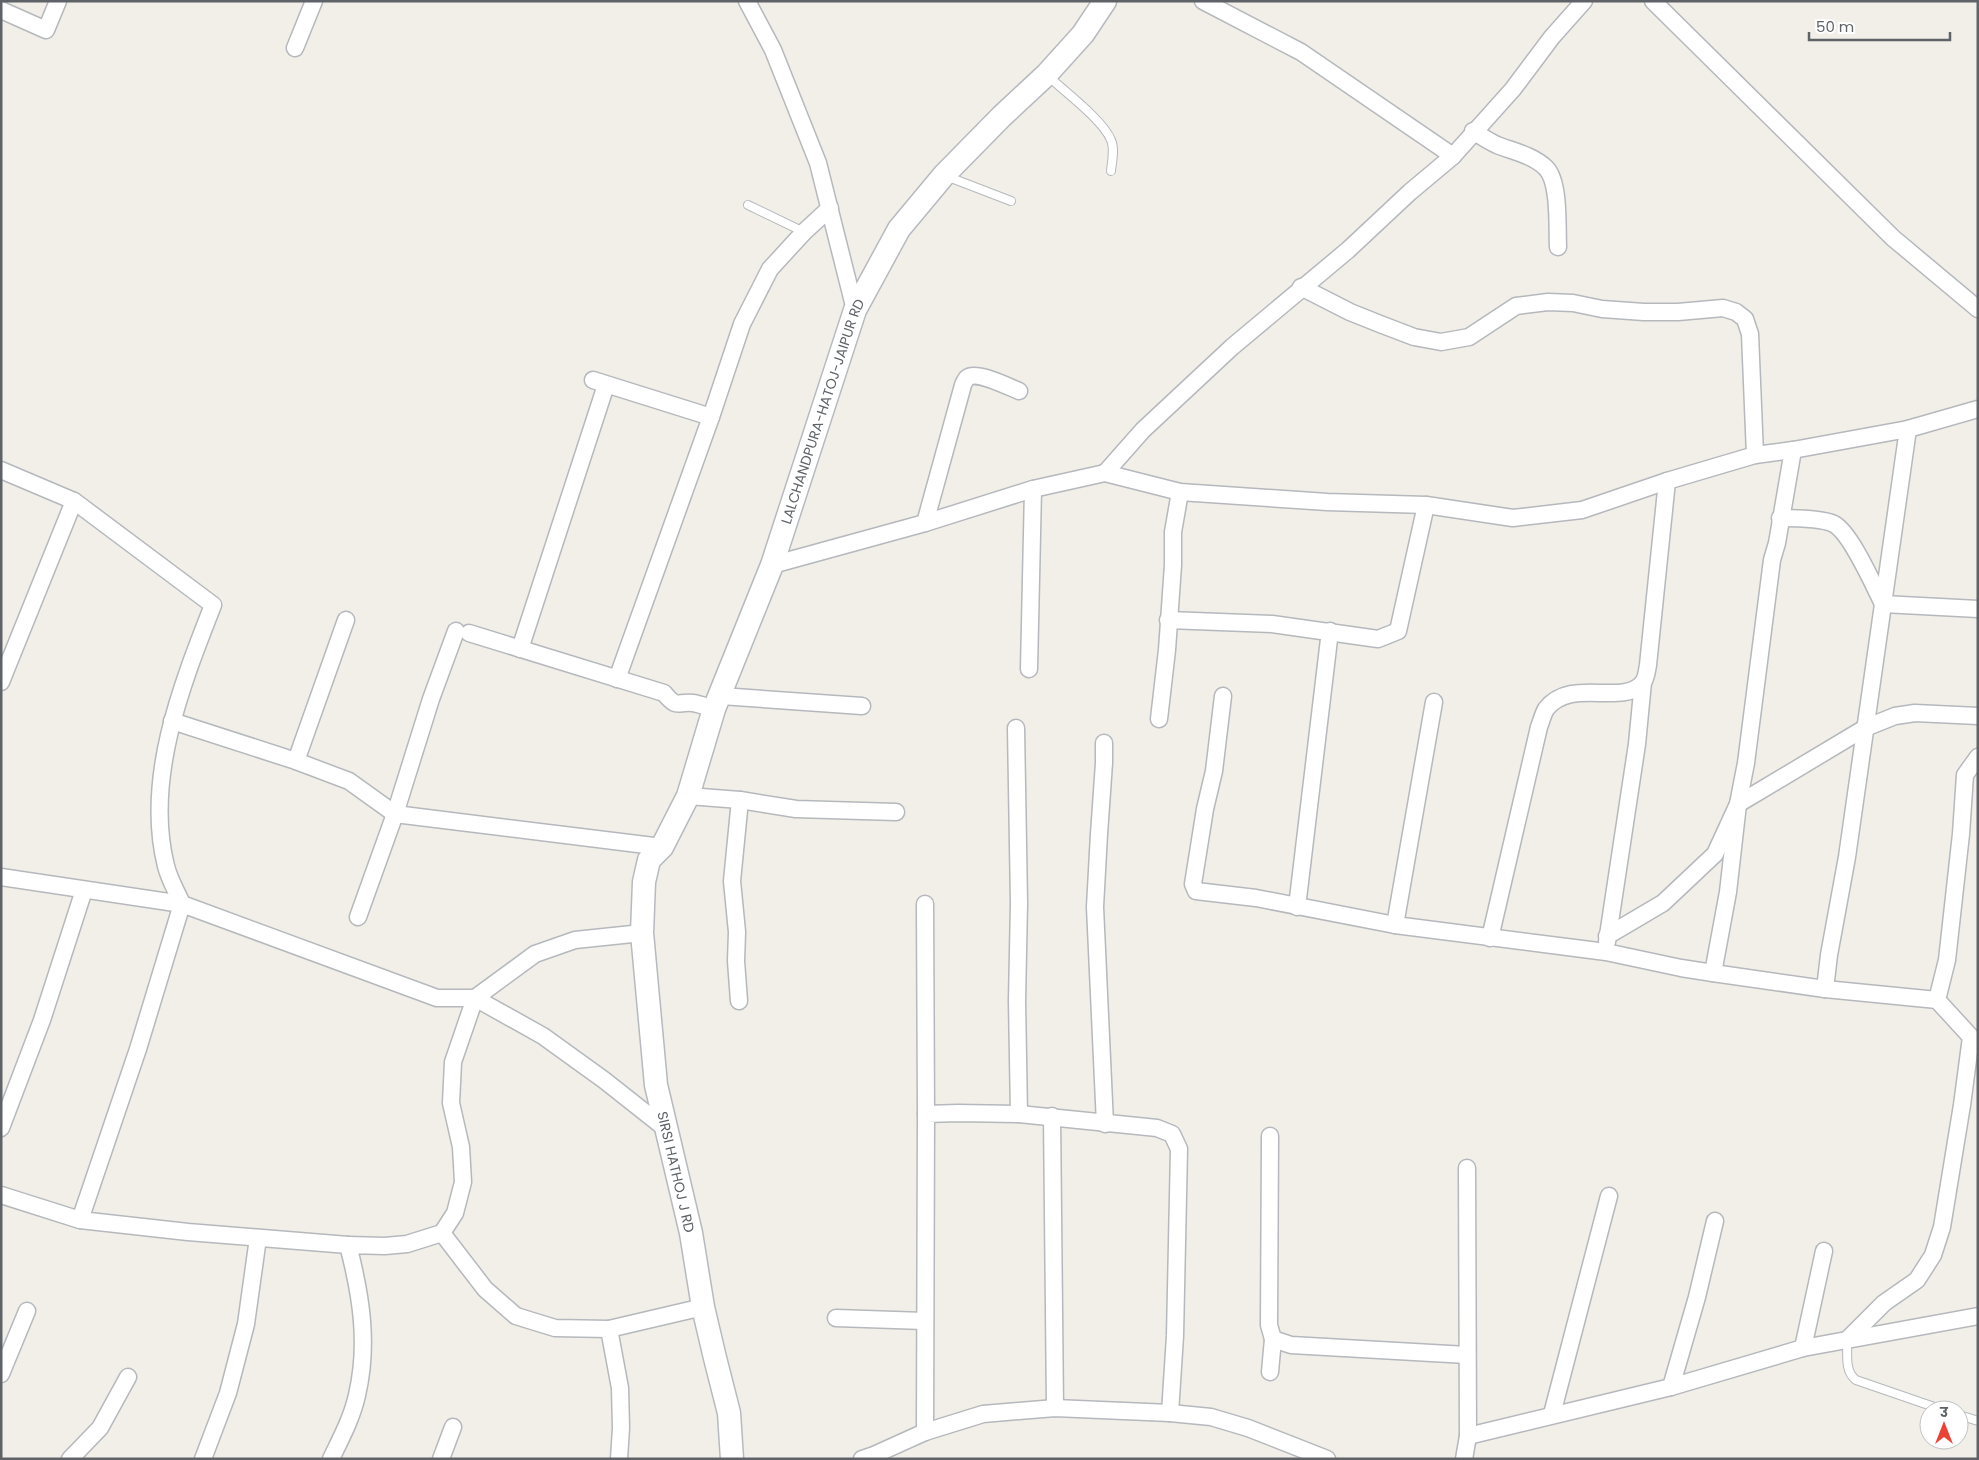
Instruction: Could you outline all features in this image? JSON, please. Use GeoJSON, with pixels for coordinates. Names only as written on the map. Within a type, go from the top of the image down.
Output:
{"type":"FeatureCollection","features":[{"type":"Feature","properties":{"kind":"street"},"geometry":{"type":"LineString","coordinates":[[1,10],[46,30],[58,1]]}},
{"type":"Feature","properties":{"kind":"street"},"geometry":{"type":"LineString","coordinates":[[295,48],[314,1]]}},
{"type":"Feature","properties":{"kind":"street"},"geometry":{"type":"LineString","coordinates":[[747,1],[773,50],[815,154],[855,310]]}},
{"type":"Feature","properties":{"kind":"street","name":"LALCHANDPURA-HATOJ-JAIPUR RD"},"geometry":{"type":"LineString","coordinates":[[644,882],[649,860],[662,847],[688,796],[717,703],[772,565],[855,310],[899,228],[944,175],[1002,116],[1046,75],[1083,34],[1105,1]]}},
{"type":"Feature","properties":{"kind":"street"},"geometry":{"type":"LineString","coordinates":[[1203,1],[1301,52],[1453,156]]}},
{"type":"Feature","properties":{"kind":"street"},"geometry":{"type":"LineString","coordinates":[[1105,473],[1143,430],[1232,347],[1301,287],[1348,250],[1410,192],[1453,156],[1473,131],[1513,89],[1552,37],[1584,1]]}},
{"type":"Feature","properties":{"kind":"street"},"geometry":{"type":"LineString","coordinates":[[1653,1],[1893,238],[1978,309]]}},
{"type":"Feature","properties":{"kind":"street"},"geometry":{"type":"LineString","coordinates":[[1473,131],[1495,144],[1532,159],[1546,168],[1552,179],[1556,201],[1558,247]]}},
{"type":"Feature","properties":{"kind":"street"},"geometry":{"type":"LineString","coordinates":[[617,679],[711,417],[742,324],[770,269],[804,232],[830,208]]}},
{"type":"Feature","properties":{"kind":"street"},"geometry":{"type":"LineString","coordinates":[[1301,287],[1350,312],[1380,324],[1414,337],[1441,342],[1468,338],[1516,306],[1548,302],[1573,303],[1602,309],[1644,312],[1678,312],[1723,308],[1736,312],[1745,319],[1750,334],[1755,454]]}},
{"type":"Feature","properties":{"kind":"street"},"geometry":{"type":"LineString","coordinates":[[926,523],[962,385],[966,378],[973,375],[980,376],[1020,391]]}},
{"type":"Feature","properties":{"kind":"street"},"geometry":{"type":"LineString","coordinates":[[520,649],[600,382],[711,417]]}},
{"type":"Feature","properties":{"kind":"street"},"geometry":{"type":"LineString","coordinates":[[772,565],[926,523],[1033,489],[1105,473],[1180,492],[1327,502],[1426,505],[1513,518],[1582,510],[1667,480],[1755,454],[1793,450],[1908,429],[1978,409]]}},
{"type":"Feature","properties":{"kind":"street"},"geometry":{"type":"LineString","coordinates":[[1825,989],[1829,955],[1847,858],[1908,429]]}},
{"type":"Feature","properties":{"kind":"street"},"geometry":{"type":"LineString","coordinates":[[1713,973],[1728,892],[1738,804],[1746,763],[1772,560],[1777,543],[1793,450]]}},
{"type":"Feature","properties":{"kind":"street"},"geometry":{"type":"LineString","coordinates":[[1,470],[74,501],[213,604],[183,683],[172,721],[161,788],[159,828],[166,867],[182,904],[138,1049],[80,1220]]}},
{"type":"Feature","properties":{"kind":"street"},"geometry":{"type":"LineString","coordinates":[[1607,944],[1637,744],[1643,682],[1648,665],[1667,480]]}},
{"type":"Feature","properties":{"kind":"street"},"geometry":{"type":"LineString","coordinates":[[1029,669],[1033,489]]}},
{"type":"Feature","properties":{"kind":"street"},"geometry":{"type":"LineString","coordinates":[[1159,719],[1173,565],[1173,532],[1180,492]]}},
{"type":"Feature","properties":{"kind":"street"},"geometry":{"type":"LineString","coordinates":[[1,682],[74,501]]}},
{"type":"Feature","properties":{"kind":"street"},"geometry":{"type":"LineString","coordinates":[[1168,620],[1272,624],[1378,639],[1398,631],[1426,505]]}},
{"type":"Feature","properties":{"kind":"street"},"geometry":{"type":"LineString","coordinates":[[1780,518],[1799,518],[1835,524],[1848,538],[1883,604]]}},
{"type":"Feature","properties":{"kind":"street"},"geometry":{"type":"LineString","coordinates":[[1883,604],[1978,609]]}},
{"type":"Feature","properties":{"kind":"street"},"geometry":{"type":"LineString","coordinates":[[296,761],[346,620]]}},
{"type":"Feature","properties":{"kind":"street"},"geometry":{"type":"LineString","coordinates":[[1297,907],[1330,631]]}},
{"type":"Feature","properties":{"kind":"street"},"geometry":{"type":"LineString","coordinates":[[358,917],[395,814],[431,699],[462,632],[664,693],[670,701],[681,705],[717,703],[862,706]]}},
{"type":"Feature","properties":{"kind":"street"},"geometry":{"type":"LineString","coordinates":[[1490,938],[1539,727],[1546,709],[1559,698],[1580,692],[1632,691],[1643,682]]}},
{"type":"Feature","properties":{"kind":"street"},"geometry":{"type":"LineString","coordinates":[[1223,696],[1214,771],[1205,809],[1193,884],[1196,891],[1256,898],[1394,925],[1490,938],[1607,944],[1681,968],[1825,989],[1937,1000],[1971,1036],[1962,1105],[1942,1226],[1933,1255],[1917,1280],[1884,1303],[1847,1340]]}},
{"type":"Feature","properties":{"kind":"street"},"geometry":{"type":"LineString","coordinates":[[1394,925],[1434,702]]}},
{"type":"Feature","properties":{"kind":"street"},"geometry":{"type":"LineString","coordinates":[[1607,944],[1663,903],[1715,854],[1738,804],[1865,728],[1895,716],[1915,713],[1978,716]]}},
{"type":"Feature","properties":{"kind":"street"},"geometry":{"type":"LineString","coordinates":[[172,721],[296,761],[349,781],[395,814],[662,847]]}},
{"type":"Feature","properties":{"kind":"street"},"geometry":{"type":"LineString","coordinates":[[1016,728],[1019,903],[1017,1002],[1019,1114]]}},
{"type":"Feature","properties":{"kind":"street"},"geometry":{"type":"LineString","coordinates":[[1104,743],[1098,834],[1096,907],[1105,1124]]}},
{"type":"Feature","properties":{"kind":"street"},"geometry":{"type":"LineString","coordinates":[[1937,1000],[1947,960],[1961,834],[1965,775],[1978,757]]}},
{"type":"Feature","properties":{"kind":"street"},"geometry":{"type":"LineString","coordinates":[[688,796],[740,800],[796,809],[896,812]]}},
{"type":"Feature","properties":{"kind":"street"},"geometry":{"type":"LineString","coordinates":[[739,1000],[736,961],[737,932],[732,881],[740,800]]}},
{"type":"Feature","properties":{"kind":"street"},"geometry":{"type":"LineString","coordinates":[[1,877],[182,904],[437,998],[475,998],[543,1036],[604,1080],[666,1130]]}},
{"type":"Feature","properties":{"kind":"street","name":"SIRSI HATHOJ J RD"},"geometry":{"type":"LineString","coordinates":[[644,882],[642,933],[656,1085],[691,1233],[703,1307],[714,1358],[729,1413],[732,1459]]}},
{"type":"Feature","properties":{"kind":"street"},"geometry":{"type":"LineString","coordinates":[[1,1128],[42,1020],[84,890]]}},
{"type":"Feature","properties":{"kind":"street"},"geometry":{"type":"LineString","coordinates":[[925,904],[925,1432]]}},
{"type":"Feature","properties":{"kind":"street"},"geometry":{"type":"LineString","coordinates":[[1,1195],[80,1220],[258,1238],[385,1246],[407,1244],[442,1233],[455,1213],[463,1182],[461,1147],[451,1103],[453,1062],[475,998],[535,954],[575,940],[642,933]]}},
{"type":"Feature","properties":{"kind":"street"},"geometry":{"type":"LineString","coordinates":[[926,1114],[958,1113],[1052,1116],[1105,1124],[1157,1128],[1172,1134],[1179,1149],[1175,1336],[1170,1413]]}},
{"type":"Feature","properties":{"kind":"street"},"geometry":{"type":"LineString","coordinates":[[1052,1116],[1054,1408]]}},
{"type":"Feature","properties":{"kind":"street"},"geometry":{"type":"LineString","coordinates":[[1270,1136],[1268,1324],[1273,1339],[1270,1372]]}},
{"type":"Feature","properties":{"kind":"street"},"geometry":{"type":"LineString","coordinates":[[1464,1459],[1468,1436],[1467,1168]]}},
{"type":"Feature","properties":{"kind":"street"},"geometry":{"type":"LineString","coordinates":[[1552,1414],[1609,1196]]}},
{"type":"Feature","properties":{"kind":"street"},"geometry":{"type":"LineString","coordinates":[[1671,1387],[1697,1297],[1715,1221]]}},
{"type":"Feature","properties":{"kind":"street"},"geometry":{"type":"LineString","coordinates":[[442,1233],[485,1290],[516,1316],[555,1328],[609,1329],[703,1307]]}},
{"type":"Feature","properties":{"kind":"street"},"geometry":{"type":"LineString","coordinates":[[203,1459],[228,1393],[246,1324],[258,1238]]}},
{"type":"Feature","properties":{"kind":"street"},"geometry":{"type":"LineString","coordinates":[[331,1459],[346,1429],[357,1395],[362,1362],[363,1321],[359,1286],[348,1245]]}},
{"type":"Feature","properties":{"kind":"street"},"geometry":{"type":"LineString","coordinates":[[1804,1348],[1824,1251]]}},
{"type":"Feature","properties":{"kind":"street"},"geometry":{"type":"LineString","coordinates":[[1,1374],[27,1311]]}},
{"type":"Feature","properties":{"kind":"street"},"geometry":{"type":"LineString","coordinates":[[1468,1436],[1552,1414],[1671,1387],[1804,1348],[1978,1316]]}},
{"type":"Feature","properties":{"kind":"street"},"geometry":{"type":"LineString","coordinates":[[836,1318],[924,1321]]}},
{"type":"Feature","properties":{"kind":"street"},"geometry":{"type":"LineString","coordinates":[[609,1329],[620,1388],[621,1428],[619,1459]]}},
{"type":"Feature","properties":{"kind":"street"},"geometry":{"type":"LineString","coordinates":[[1273,1339],[1291,1346],[1467,1355]]}},
{"type":"Feature","properties":{"kind":"street"},"geometry":{"type":"LineString","coordinates":[[70,1459],[100,1428],[128,1377]]}},
{"type":"Feature","properties":{"kind":"street"},"geometry":{"type":"LineString","coordinates":[[862,1459],[925,1432],[983,1414],[1054,1408],[1170,1413],[1211,1417],[1248,1428],[1327,1459]]}},
{"type":"Feature","properties":{"kind":"street"},"geometry":{"type":"LineString","coordinates":[[441,1459],[452,1427]]}},
{"type":"Feature","properties":{"kind":"lane"},"geometry":{"type":"LineString","coordinates":[[1046,75],[1103,127],[1112,141],[1111,171]]}},
{"type":"Feature","properties":{"kind":"lane"},"geometry":{"type":"LineString","coordinates":[[944,175],[1011,201]]}},
{"type":"Feature","properties":{"kind":"lane"},"geometry":{"type":"LineString","coordinates":[[748,205],[804,232]]}},
{"type":"Feature","properties":{"kind":"lane"},"geometry":{"type":"LineString","coordinates":[[1847,1340],[1850,1375],[1864,1384],[1919,1402]]}}]}
